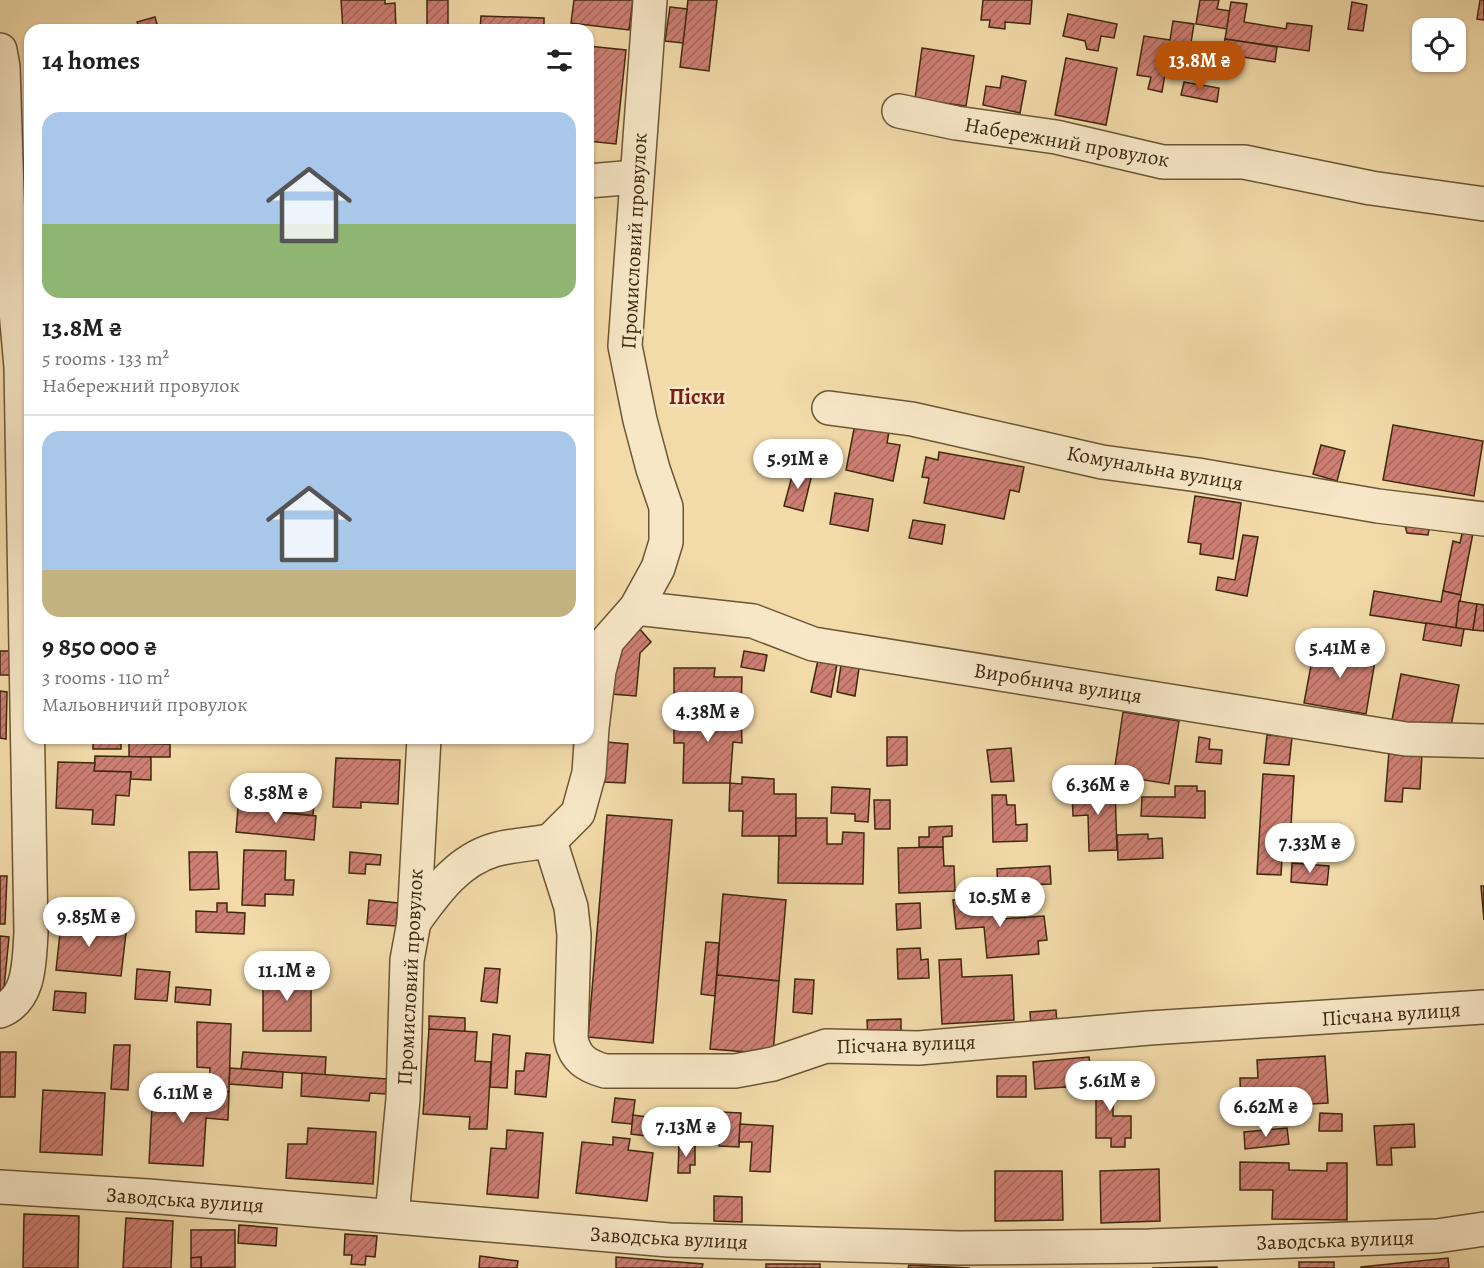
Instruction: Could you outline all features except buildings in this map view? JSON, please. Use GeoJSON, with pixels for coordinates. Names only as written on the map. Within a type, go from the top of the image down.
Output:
{"type":"FeatureCollection","features":[{"type":"Feature","properties":{"kind":"street","name":"Промисловий провулок"},"geometry":{"type":"LineString","coordinates":[[594,714],[607,641],[636,608],[658,568],[666,542],[666,507],[639,420],[625,346],[650,0]]}},
{"type":"Feature","properties":{"kind":"street"},"geometry":{"type":"LineString","coordinates":[[0,50],[19,223],[24,537]]}},
{"type":"Feature","properties":{"kind":"street","name":"Набережний провулок"},"geometry":{"type":"LineString","coordinates":[[899,111],[956,123],[1056,137],[1163,162],[1244,162],[1371,188],[1484,204]]}},
{"type":"Feature","properties":{"kind":"street"},"geometry":{"type":"LineString","coordinates":[[594,180],[636,177]]}},
{"type":"Feature","properties":{"kind":"street","name":"Комунальна вулиця"},"geometry":{"type":"LineString","coordinates":[[829,408],[912,419],[1102,462],[1378,506],[1484,519]]}},
{"type":"Feature","properties":{"kind":"street","name":"Виробнича вулиця"},"geometry":{"type":"LineString","coordinates":[[636,608],[753,621],[813,644],[1406,739],[1484,741]]}},
{"type":"Feature","properties":{"kind":"street"},"geometry":{"type":"LineString","coordinates":[[0,1011],[7,1008],[19,995],[28,975],[31,933],[28,744]]}},
{"type":"Feature","properties":{"kind":"street","name":"Промисловий провулок"},"geometry":{"type":"LineString","coordinates":[[392,1216],[403,1099],[407,960],[414,922],[424,744]]}},
{"type":"Feature","properties":{"kind":"street","name":"Промисловий провулок"},"geometry":{"type":"LineString","coordinates":[[550,841],[578,813],[588,773],[591,744]]}},
{"type":"Feature","properties":{"kind":"street"},"geometry":{"type":"LineString","coordinates":[[414,922],[443,882],[469,863],[492,850],[550,841]]}},
{"type":"Feature","properties":{"kind":"street","name":"Пісчана вулиця"},"geometry":{"type":"LineString","coordinates":[[550,841],[572,907],[574,935],[571,1039],[573,1051],[590,1067],[605,1071],[735,1071],[773,1064],[826,1046],[919,1048],[1149,1028],[1484,1007]]}},
{"type":"Feature","properties":{"kind":"street","name":"Заводська вулиця"},"geometry":{"type":"LineString","coordinates":[[0,1187],[148,1196],[669,1240],[959,1248],[1149,1246],[1425,1237],[1484,1229]]}},
{"type":"Feature","properties":{"kind":"district","name":"Піски"},"geometry":{"type":"Point","coordinates":[697,396]}}]}
